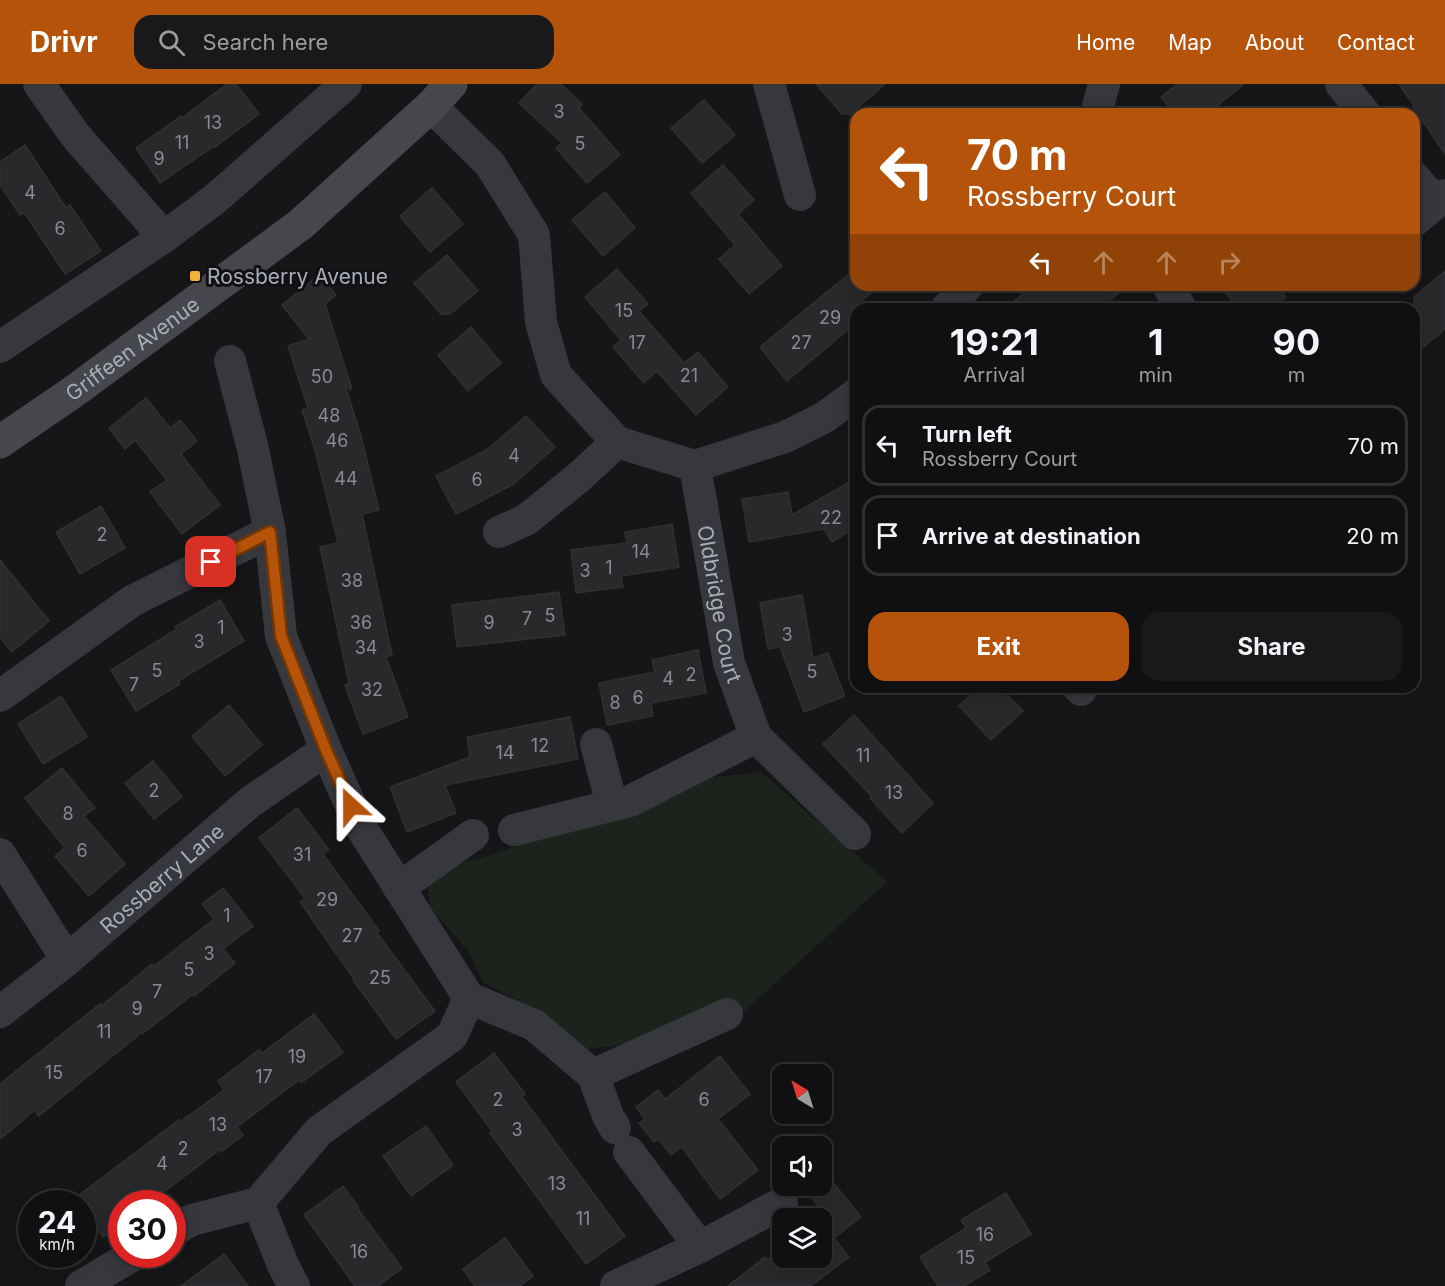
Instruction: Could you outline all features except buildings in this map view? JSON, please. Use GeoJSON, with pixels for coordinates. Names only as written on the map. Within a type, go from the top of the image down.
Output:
{"type":"FeatureCollection","features":[{"type":"Feature","properties":{"kind":"street"},"geometry":{"type":"LineString","coordinates":[[39,84],[75,135],[164,237]]}},
{"type":"Feature","properties":{"kind":"street"},"geometry":{"type":"LineString","coordinates":[[0,347],[164,237],[215,199],[346,84]]}},
{"type":"Feature","properties":{"kind":"street"},"geometry":{"type":"LineString","coordinates":[[769,84],[800,195]]}},
{"type":"Feature","properties":{"kind":"street"},"geometry":{"type":"LineString","coordinates":[[1098,108],[1104,84]]}},
{"type":"Feature","properties":{"kind":"street"},"geometry":{"type":"LineString","coordinates":[[1341,84],[1360,108]]}},
{"type":"Feature","properties":{"kind":"street"},"geometry":{"type":"LineString","coordinates":[[441,95],[449,122],[490,164],[534,235],[541,322],[556,375],[617,442],[695,466],[785,437],[825,417],[850,398]]}},
{"type":"Feature","properties":{"kind":"street","name":"Griffeen Avenue"},"geometry":{"type":"LineString","coordinates":[[0,442],[73,392],[301,224],[441,95]]}},
{"type":"Feature","properties":{"kind":"street"},"geometry":{"type":"LineString","coordinates":[[1420,187],[1432,206]]}},
{"type":"Feature","properties":{"kind":"street"},"geometry":{"type":"LineString","coordinates":[[952,303],[962,291]]}},
{"type":"Feature","properties":{"kind":"street"},"geometry":{"type":"LineString","coordinates":[[230,361],[252,445],[270,532],[281,636],[326,750],[359,824],[469,998],[534,1025],[593,1075],[608,1116],[622,1140],[700,1247]]}},
{"type":"Feature","properties":{"kind":"street"},"geometry":{"type":"LineString","coordinates":[[499,532],[526,520],[578,478],[617,442]]}},
{"type":"Feature","properties":{"kind":"street","name":"Oldbridge Court"},"geometry":{"type":"LineString","coordinates":[[695,466],[729,663],[756,737],[855,834]]}},
{"type":"Feature","properties":{"kind":"street"},"geometry":{"type":"LineString","coordinates":[[0,696],[132,601],[270,532]]}},
{"type":"Feature","properties":{"kind":"street"},"geometry":{"type":"LineString","coordinates":[[514,830],[630,801],[756,737]]}},
{"type":"Feature","properties":{"kind":"street"},"geometry":{"type":"LineString","coordinates":[[596,744],[612,806]]}},
{"type":"Feature","properties":{"kind":"street","name":"Rossberry Lane"},"geometry":{"type":"LineString","coordinates":[[0,1012],[67,960],[250,802],[326,750]]}},
{"type":"Feature","properties":{"kind":"street"},"geometry":{"type":"LineString","coordinates":[[399,888],[473,835]]}},
{"type":"Feature","properties":{"kind":"street"},"geometry":{"type":"LineString","coordinates":[[0,854],[67,960]]}},
{"type":"Feature","properties":{"kind":"street"},"geometry":{"type":"LineString","coordinates":[[186,1223],[258,1203],[319,1131],[452,1036],[469,998]]}},
{"type":"Feature","properties":{"kind":"street"},"geometry":{"type":"LineString","coordinates":[[593,1075],[727,1014]]}},
{"type":"Feature","properties":{"kind":"street"},"geometry":{"type":"LineString","coordinates":[[258,1203],[294,1286]]}},
{"type":"Feature","properties":{"kind":"street"},"geometry":{"type":"LineString","coordinates":[[616,1286],[700,1247],[782,1203]]}},
{"type":"Feature","properties":{"kind":"street"},"geometry":{"type":"LineString","coordinates":[[81,1286],[111,1268]]}},
{"type":"Feature","properties":{"kind":"shaded area"},"geometry":{"type":"Polygon","coordinates":[[[761,772],[887,882],[720,1033],[584,1050],[532,1008],[483,982],[468,950],[430,908],[428,885],[448,866],[538,839],[696,779],[761,772]]]}},
{"type":"Feature","properties":{"kind":"place","name":"Rossberry Avenue"},"geometry":{"type":"Point","coordinates":[195,276]}},
{"type":"Feature","properties":{"kind":"route"},"geometry":{"type":"LineString","coordinates":[[211,562],[270,532],[281,636],[351,806]]}}]}
